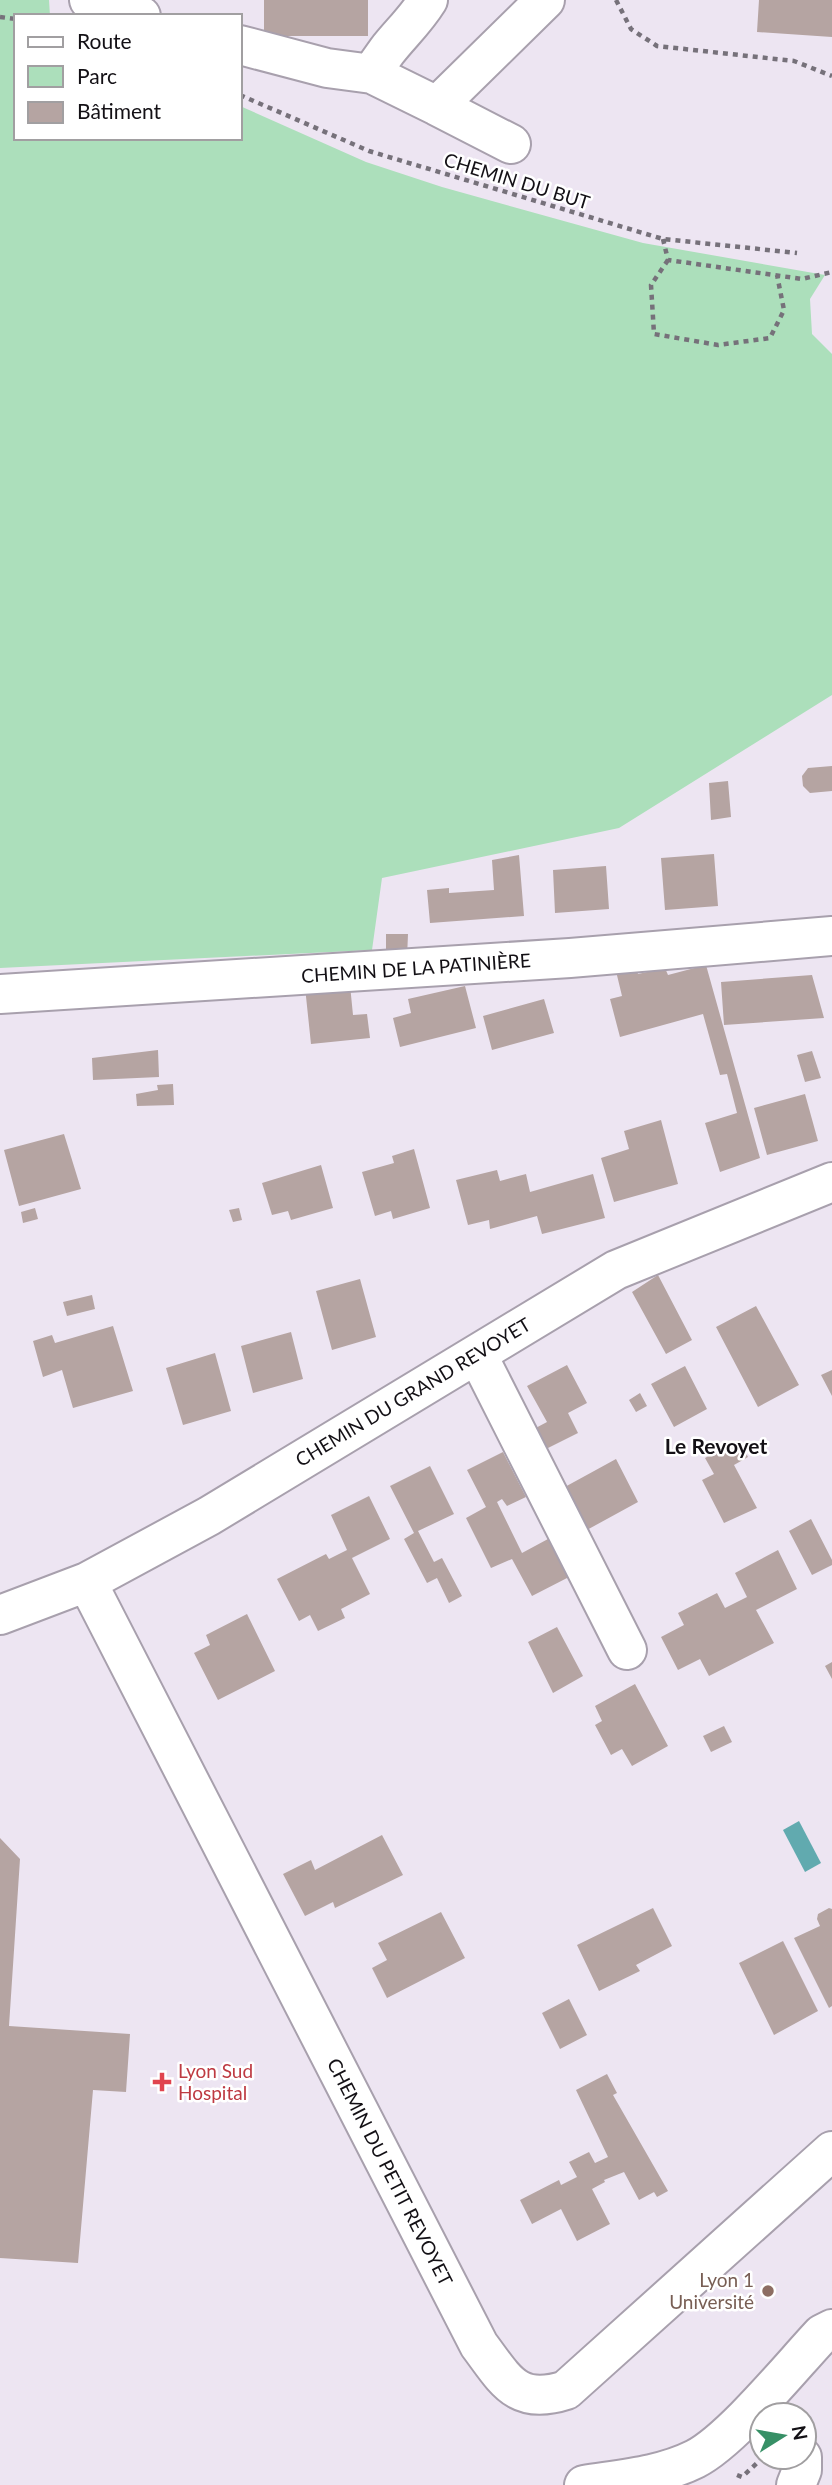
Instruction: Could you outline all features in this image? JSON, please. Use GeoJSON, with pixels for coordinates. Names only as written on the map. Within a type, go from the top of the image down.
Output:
{"type":"FeatureCollection","features":[{"type":"Feature","properties":{"kind":"street"},"geometry":{"type":"LineString","coordinates":[[89,0],[134,14]]}},
{"type":"Feature","properties":{"kind":"street"},"geometry":{"type":"LineString","coordinates":[[372,74],[385,50],[419,15],[428,0]]}},
{"type":"Feature","properties":{"kind":"street"},"geometry":{"type":"LineString","coordinates":[[437,106],[545,0]]}},
{"type":"Feature","properties":{"kind":"street"},"geometry":{"type":"LineString","coordinates":[[242,46],[327,68],[372,74],[511,144]]}},
{"type":"Feature","properties":{"kind":"street","name":"CHEMIN DE LA PATINIÈRE"},"geometry":{"type":"LineString","coordinates":[[0,994],[570,958],[832,936]]}},
{"type":"Feature","properties":{"kind":"street","name":"CHEMIN DU GRAND REVOYET"},"geometry":{"type":"LineString","coordinates":[[0,1615],[87,1582],[209,1516],[616,1270],[832,1182]]}},
{"type":"Feature","properties":{"kind":"street"},"geometry":{"type":"LineString","coordinates":[[477,1354],[627,1650]]}},
{"type":"Feature","properties":{"kind":"street","name":"CHEMIN DU PETIT REVOYET"},"geometry":{"type":"LineString","coordinates":[[87,1582],[478,2346],[510,2386],[542,2398],[566,2390],[832,2151]]}},
{"type":"Feature","properties":{"kind":"street"},"geometry":{"type":"LineString","coordinates":[[773,2401],[822,2334],[832,2329]]}},
{"type":"Feature","properties":{"kind":"street"},"geometry":{"type":"LineString","coordinates":[[584,2485],[648,2475],[696,2458],[748,2418]]}},
{"type":"Feature","properties":{"kind":"path"},"geometry":{"type":"LineString","coordinates":[[616,0],[631,29],[657,46],[794,61],[832,76]]}},
{"type":"Feature","properties":{"kind":"path","name":"CHEMIN DU BUT"},"geometry":{"type":"LineString","coordinates":[[242,96],[369,151],[663,239],[797,253]]}},
{"type":"Feature","properties":{"kind":"path"},"geometry":{"type":"LineString","coordinates":[[663,239],[668,260],[652,285],[654,334],[718,345],[770,338],[784,310],[777,275]]}},
{"type":"Feature","properties":{"kind":"path"},"geometry":{"type":"LineString","coordinates":[[668,260],[802,279],[832,272]]}},
{"type":"Feature","properties":{"kind":"green space"},"geometry":{"type":"Polygon","coordinates":[[[0,0],[49,0],[50,14],[14,14],[14,140],[242,140],[242,107],[366,162],[442,187],[643,243],[825,275],[810,299],[812,334],[832,354],[832,695],[619,828],[382,878],[372,950],[0,968],[0,0]]]}},
{"type":"Feature","properties":{"kind":"water"},"geometry":{"type":"Polygon","coordinates":[[[799,1821],[821,1863],[805,1872],[783,1830],[799,1821]]]}},
{"type":"Feature","properties":{"kind":"building"},"geometry":{"type":"Polygon","coordinates":[[[264,0],[368,0],[368,36],[264,36],[264,0]]]}},
{"type":"Feature","properties":{"kind":"building"},"geometry":{"type":"Polygon","coordinates":[[[759,0],[832,0],[832,37],[757,32],[759,0]]]}},
{"type":"Feature","properties":{"kind":"building"},"geometry":{"type":"Polygon","coordinates":[[[832,766],[832,791],[810,793],[803,786],[802,776],[808,768],[832,766]]]}},
{"type":"Feature","properties":{"kind":"building"},"geometry":{"type":"Polygon","coordinates":[[[728,781],[731,817],[711,820],[709,783],[728,781]]]}},
{"type":"Feature","properties":{"kind":"building"},"geometry":{"type":"Polygon","coordinates":[[[714,854],[718,906],[665,910],[661,858],[714,854]]]}},
{"type":"Feature","properties":{"kind":"building"},"geometry":{"type":"Polygon","coordinates":[[[519,855],[524,916],[430,923],[427,890],[449,888],[449,893],[494,890],[492,860],[519,855]]]}},
{"type":"Feature","properties":{"kind":"building"},"geometry":{"type":"Polygon","coordinates":[[[606,866],[609,909],[555,913],[553,870],[606,866]]]}},
{"type":"Feature","properties":{"kind":"building"},"geometry":{"type":"Polygon","coordinates":[[[386,934],[408,934],[407,958],[386,960],[386,934]]]}},
{"type":"Feature","properties":{"kind":"building"},"geometry":{"type":"Polygon","coordinates":[[[635,965],[638,974],[665,968],[668,975],[706,965],[760,1158],[720,1172],[705,1123],[737,1113],[727,1074],[720,1075],[703,1014],[620,1037],[610,999],[622,996],[615,967],[635,965]]]}},
{"type":"Feature","properties":{"kind":"building"},"geometry":{"type":"Polygon","coordinates":[[[812,975],[824,1018],[724,1025],[721,982],[812,975]]]}},
{"type":"Feature","properties":{"kind":"building"},"geometry":{"type":"Polygon","coordinates":[[[350,985],[353,1015],[367,1014],[370,1038],[311,1044],[305,987],[350,985]]]}},
{"type":"Feature","properties":{"kind":"building"},"geometry":{"type":"Polygon","coordinates":[[[465,986],[476,1028],[400,1047],[393,1018],[411,1013],[408,999],[465,986]]]}},
{"type":"Feature","properties":{"kind":"building"},"geometry":{"type":"Polygon","coordinates":[[[544,999],[554,1033],[492,1050],[483,1016],[544,999]]]}},
{"type":"Feature","properties":{"kind":"building"},"geometry":{"type":"Polygon","coordinates":[[[158,1050],[159,1077],[93,1080],[92,1058],[158,1050]]]}},
{"type":"Feature","properties":{"kind":"building"},"geometry":{"type":"Polygon","coordinates":[[[812,1051],[821,1078],[805,1082],[797,1055],[812,1051]]]}},
{"type":"Feature","properties":{"kind":"building"},"geometry":{"type":"Polygon","coordinates":[[[173,1084],[174,1105],[137,1106],[136,1094],[158,1090],[157,1085],[173,1084]]]}},
{"type":"Feature","properties":{"kind":"building"},"geometry":{"type":"Polygon","coordinates":[[[805,1094],[818,1141],[767,1155],[754,1108],[805,1094]]]}},
{"type":"Feature","properties":{"kind":"building"},"geometry":{"type":"Polygon","coordinates":[[[661,1120],[678,1184],[614,1202],[601,1158],[629,1149],[624,1131],[661,1120]]]}},
{"type":"Feature","properties":{"kind":"building"},"geometry":{"type":"Polygon","coordinates":[[[64,1134],[81,1189],[19,1206],[4,1150],[64,1134]]]}},
{"type":"Feature","properties":{"kind":"building"},"geometry":{"type":"Polygon","coordinates":[[[414,1149],[430,1208],[393,1219],[391,1211],[375,1216],[362,1172],[394,1163],[392,1156],[414,1149]]]}},
{"type":"Feature","properties":{"kind":"building"},"geometry":{"type":"Polygon","coordinates":[[[321,1165],[333,1208],[291,1220],[288,1211],[272,1215],[262,1183],[321,1165]]]}},
{"type":"Feature","properties":{"kind":"building"},"geometry":{"type":"Polygon","coordinates":[[[497,1170],[500,1181],[526,1174],[530,1192],[593,1174],[605,1218],[542,1234],[537,1216],[490,1229],[489,1220],[468,1225],[456,1180],[497,1170]]]}},
{"type":"Feature","properties":{"kind":"building"},"geometry":{"type":"Polygon","coordinates":[[[35,1208],[38,1219],[23,1223],[21,1212],[35,1208]]]}},
{"type":"Feature","properties":{"kind":"building"},"geometry":{"type":"Polygon","coordinates":[[[239,1208],[242,1220],[233,1222],[229,1210],[239,1208]]]}},
{"type":"Feature","properties":{"kind":"building"},"geometry":{"type":"Polygon","coordinates":[[[658,1275],[692,1340],[666,1354],[632,1292],[658,1275]]]}},
{"type":"Feature","properties":{"kind":"building"},"geometry":{"type":"Polygon","coordinates":[[[360,1279],[376,1337],[332,1350],[316,1291],[360,1279]]]}},
{"type":"Feature","properties":{"kind":"building"},"geometry":{"type":"Polygon","coordinates":[[[92,1295],[95,1309],[67,1316],[63,1302],[92,1295]]]}},
{"type":"Feature","properties":{"kind":"building"},"geometry":{"type":"Polygon","coordinates":[[[756,1306],[799,1385],[758,1407],[716,1327],[756,1306]]]}},
{"type":"Feature","properties":{"kind":"building"},"geometry":{"type":"Polygon","coordinates":[[[113,1326],[133,1391],[73,1408],[62,1370],[43,1377],[33,1341],[52,1335],[55,1343],[113,1326]]]}},
{"type":"Feature","properties":{"kind":"building"},"geometry":{"type":"Polygon","coordinates":[[[291,1332],[303,1379],[253,1393],[241,1346],[291,1332]]]}},
{"type":"Feature","properties":{"kind":"building"},"geometry":{"type":"Polygon","coordinates":[[[215,1353],[231,1411],[183,1425],[166,1368],[215,1353]]]}},
{"type":"Feature","properties":{"kind":"building"},"geometry":{"type":"Polygon","coordinates":[[[567,1365],[587,1403],[568,1413],[578,1433],[540,1452],[530,1431],[547,1422],[527,1386],[567,1365]]]}},
{"type":"Feature","properties":{"kind":"building"},"geometry":{"type":"Polygon","coordinates":[[[685,1366],[707,1409],[674,1427],[651,1384],[685,1366]]]}},
{"type":"Feature","properties":{"kind":"building"},"geometry":{"type":"Polygon","coordinates":[[[832,1370],[832,1396],[821,1375],[832,1370]]]}},
{"type":"Feature","properties":{"kind":"building"},"geometry":{"type":"Polygon","coordinates":[[[640,1393],[647,1406],[636,1412],[629,1400],[640,1393]]]}},
{"type":"Feature","properties":{"kind":"building"},"geometry":{"type":"Polygon","coordinates":[[[739,1440],[748,1457],[734,1465],[757,1508],[724,1523],[702,1480],[714,1474],[705,1458],[739,1440]]]}},
{"type":"Feature","properties":{"kind":"building"},"geometry":{"type":"Polygon","coordinates":[[[503,1452],[526,1497],[507,1506],[502,1499],[497,1502],[522,1553],[548,1539],[569,1577],[532,1596],[512,1559],[491,1568],[466,1518],[486,1507],[467,1470],[503,1452]]]}},
{"type":"Feature","properties":{"kind":"building"},"geometry":{"type":"Polygon","coordinates":[[[616,1459],[638,1502],[585,1531],[563,1488],[616,1459]]]}},
{"type":"Feature","properties":{"kind":"building"},"geometry":{"type":"Polygon","coordinates":[[[430,1466],[454,1514],[418,1531],[434,1562],[442,1558],[462,1596],[449,1603],[437,1578],[427,1583],[404,1539],[414,1533],[390,1486],[430,1466]]]}},
{"type":"Feature","properties":{"kind":"building"},"geometry":{"type":"Polygon","coordinates":[[[369,1496],[390,1539],[352,1558],[370,1594],[341,1609],[345,1618],[318,1631],[310,1615],[299,1621],[277,1579],[326,1554],[329,1559],[347,1550],[331,1515],[369,1496]]]}},
{"type":"Feature","properties":{"kind":"building"},"geometry":{"type":"Polygon","coordinates":[[[811,1519],[832,1560],[832,1565],[812,1575],[789,1531],[811,1519]]]}},
{"type":"Feature","properties":{"kind":"building"},"geometry":{"type":"Polygon","coordinates":[[[778,1550],[797,1589],[756,1610],[774,1643],[709,1676],[700,1659],[678,1670],[661,1637],[684,1625],[678,1613],[717,1593],[725,1608],[747,1597],[735,1573],[778,1550]]]}},
{"type":"Feature","properties":{"kind":"building"},"geometry":{"type":"Polygon","coordinates":[[[247,1614],[275,1671],[218,1700],[194,1653],[210,1645],[206,1635],[247,1614]]]}},
{"type":"Feature","properties":{"kind":"building"},"geometry":{"type":"Polygon","coordinates":[[[557,1627],[583,1676],[553,1693],[528,1642],[557,1627]]]}},
{"type":"Feature","properties":{"kind":"building"},"geometry":{"type":"Polygon","coordinates":[[[832,1662],[832,1679],[825,1666],[832,1662]]]}},
{"type":"Feature","properties":{"kind":"building"},"geometry":{"type":"Polygon","coordinates":[[[635,1684],[668,1746],[632,1766],[622,1749],[611,1755],[595,1725],[602,1721],[595,1706],[635,1684]]]}},
{"type":"Feature","properties":{"kind":"building"},"geometry":{"type":"Polygon","coordinates":[[[724,1726],[732,1742],[711,1752],[703,1736],[724,1726]]]}},
{"type":"Feature","properties":{"kind":"building"},"geometry":{"type":"Polygon","coordinates":[[[382,1835],[403,1875],[335,1908],[333,1902],[305,1916],[283,1874],[311,1860],[315,1870],[382,1835]]]}},
{"type":"Feature","properties":{"kind":"building"},"geometry":{"type":"Polygon","coordinates":[[[0,1838],[20,1859],[9,2026],[130,2034],[126,2092],[93,2090],[78,2263],[0,2258],[0,1838]]]}},
{"type":"Feature","properties":{"kind":"building"},"geometry":{"type":"Polygon","coordinates":[[[653,1908],[672,1946],[636,1965],[640,1971],[599,1991],[577,1945],[653,1908]]]}},
{"type":"Feature","properties":{"kind":"building"},"geometry":{"type":"Polygon","coordinates":[[[832,1909],[832,2006],[829,2008],[794,1938],[820,1926],[818,1914],[832,1909]]]}},
{"type":"Feature","properties":{"kind":"building"},"geometry":{"type":"Polygon","coordinates":[[[441,1912],[465,1958],[387,1998],[372,1968],[387,1960],[378,1943],[441,1912]]]}},
{"type":"Feature","properties":{"kind":"building"},"geometry":{"type":"Polygon","coordinates":[[[783,1941],[818,2011],[774,2035],[739,1963],[783,1941]]]}},
{"type":"Feature","properties":{"kind":"building"},"geometry":{"type":"Polygon","coordinates":[[[569,1999],[587,2035],[560,2049],[542,2013],[569,1999]]]}},
{"type":"Feature","properties":{"kind":"building"},"geometry":{"type":"Polygon","coordinates":[[[607,2074],[617,2093],[613,2095],[668,2191],[657,2197],[654,2192],[639,2200],[624,2172],[604,2180],[605,2182],[592,2189],[610,2224],[577,2241],[561,2209],[532,2224],[520,2200],[559,2180],[561,2185],[577,2177],[569,2162],[589,2152],[595,2163],[608,2157],[576,2090],[607,2074]]]}},
{"type":"Feature","properties":{"kind":"place","name":"Lyon Sud Hospital"},"geometry":{"type":"Point","coordinates":[162,2082]}},
{"type":"Feature","properties":{"kind":"place","name":"Lyon 1 Université"},"geometry":{"type":"Point","coordinates":[768,2291]}},
{"type":"Feature","properties":{"kind":"district","name":"Le Revoyet"},"geometry":{"type":"Point","coordinates":[716,1447]}}]}
